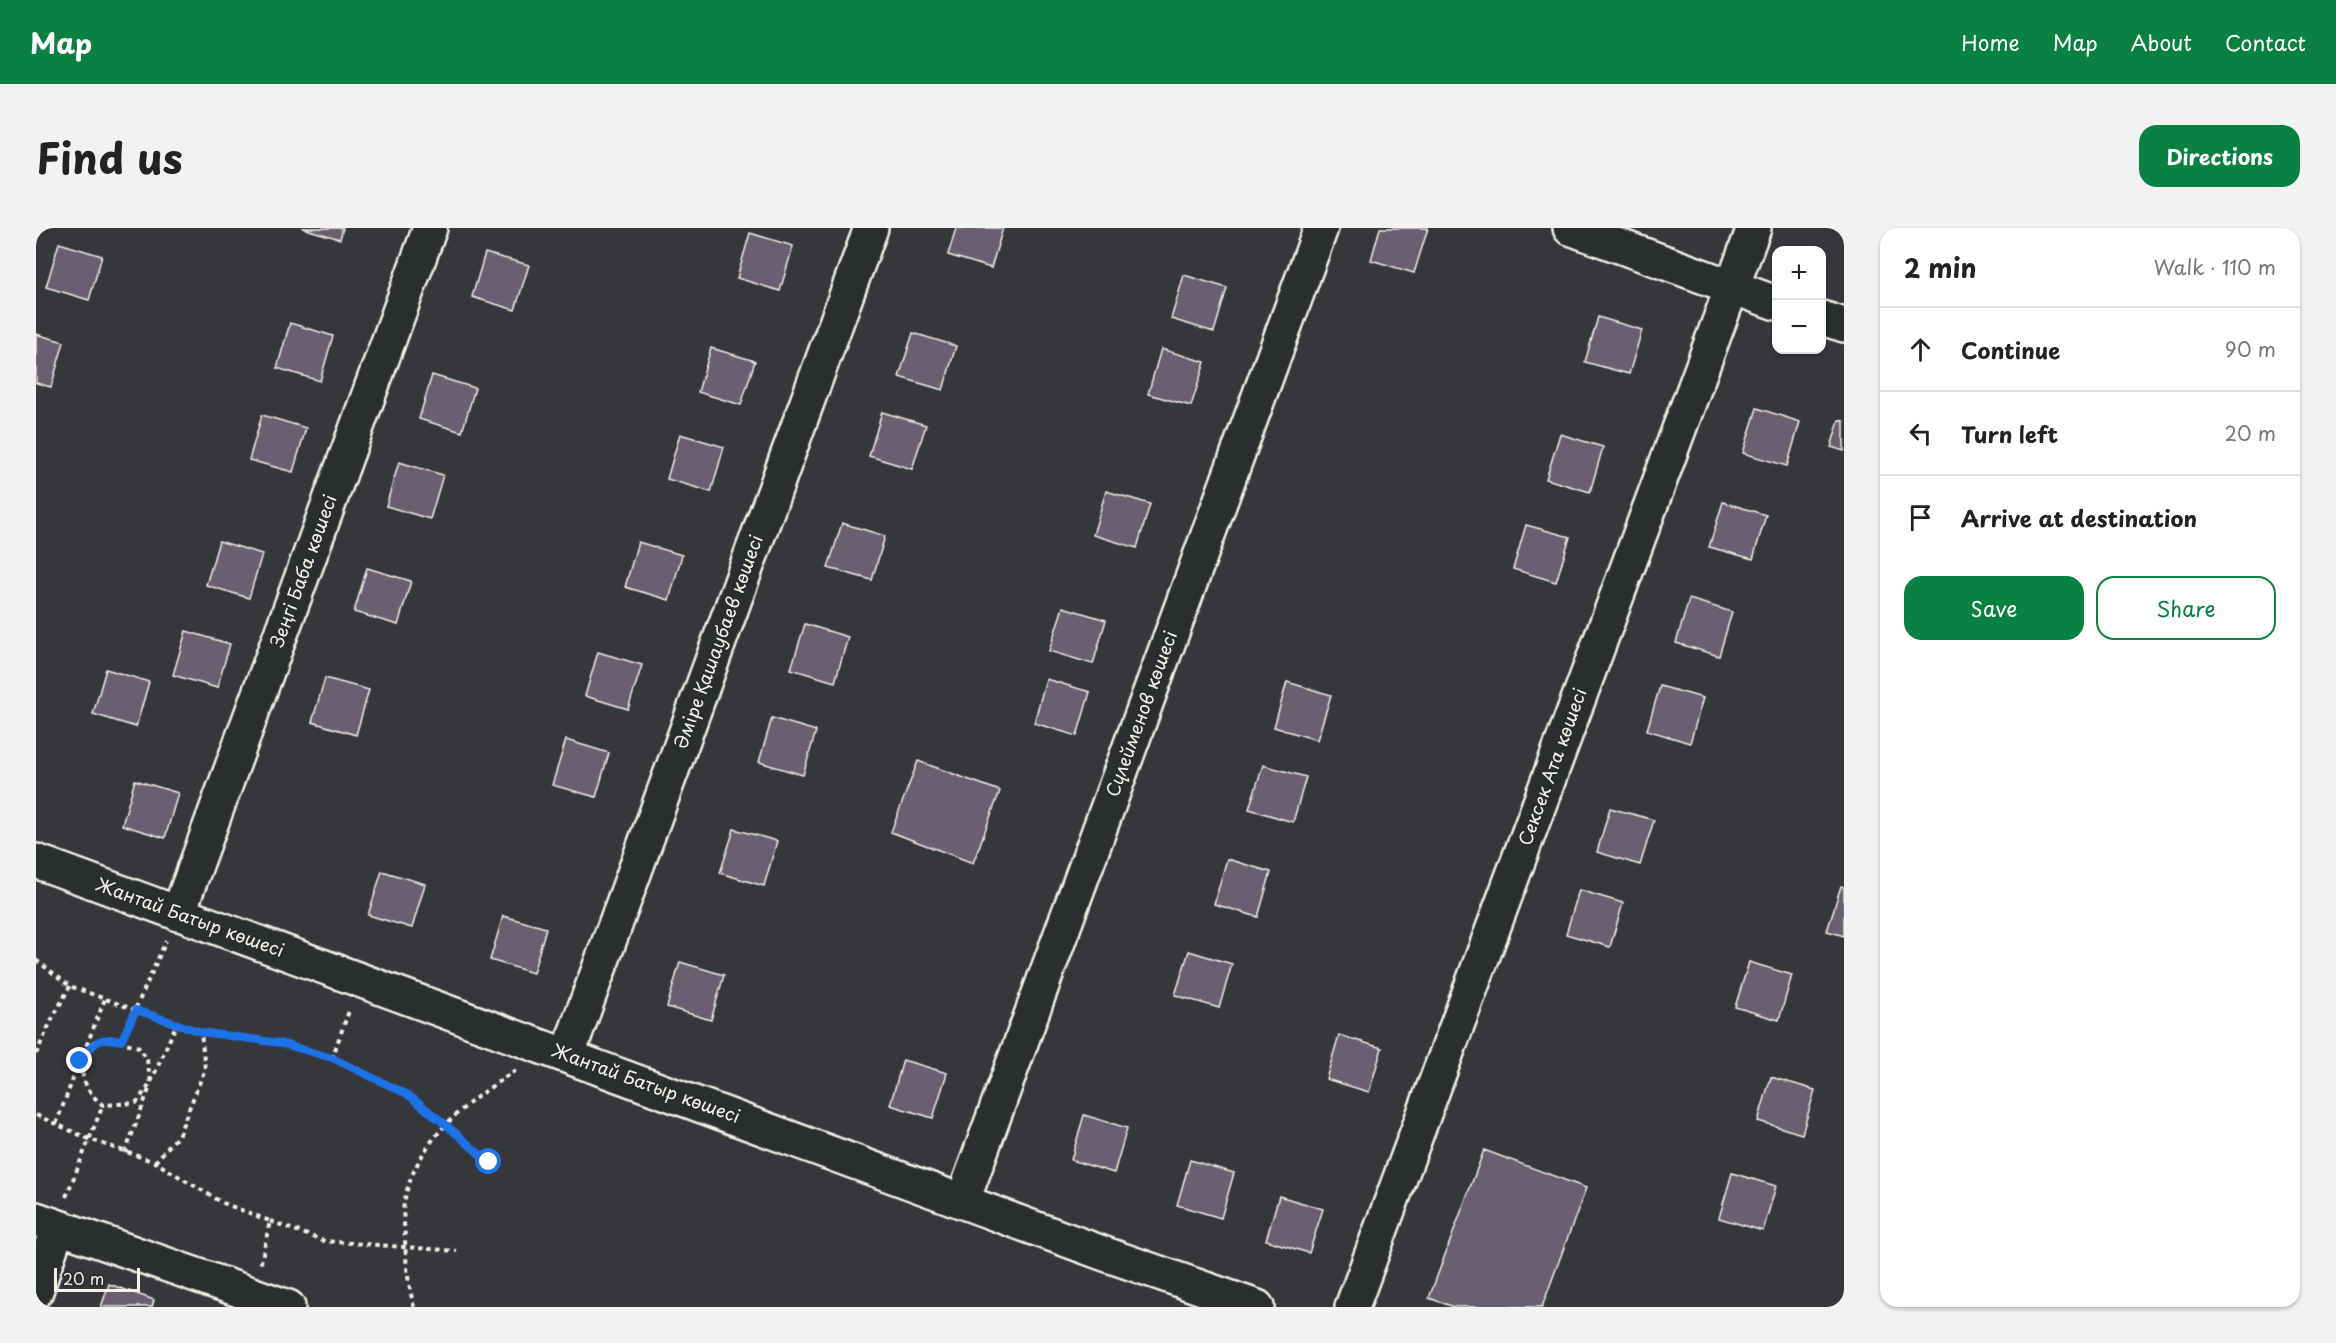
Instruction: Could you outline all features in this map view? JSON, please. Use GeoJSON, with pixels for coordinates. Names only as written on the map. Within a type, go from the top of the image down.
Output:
{"type":"FeatureCollection","features":[{"type":"Feature","properties":{"kind":"street","name":"Зеңгі Баба көшесі"},"geometry":{"type":"LineString","coordinates":[[178,914],[430,228]]}},
{"type":"Feature","properties":{"kind":"street","name":"Әміре Қашаубаев көшесі"},"geometry":{"type":"LineString","coordinates":[[558,1052],[871,228]]}},
{"type":"Feature","properties":{"kind":"street","name":"Сүлейменов көшесі"},"geometry":{"type":"LineString","coordinates":[[963,1200],[1321,228]]}},
{"type":"Feature","properties":{"kind":"street"},"geometry":{"type":"LineString","coordinates":[[1570,228],[1772,302]]}},
{"type":"Feature","properties":{"kind":"street","name":"Сексек Ата көшесі"},"geometry":{"type":"LineString","coordinates":[[1352,1307],[1754,228]]}},
{"type":"Feature","properties":{"kind":"street"},"geometry":{"type":"LineString","coordinates":[[1826,320],[1844,325]]}},
{"type":"Feature","properties":{"kind":"street","name":"Жантай Батыр көшесі"},"geometry":{"type":"LineString","coordinates":[[36,861],[1105,1254],[1257,1307]]}},
{"type":"Feature","properties":{"kind":"street"},"geometry":{"type":"LineString","coordinates":[[36,1291],[47,1223],[288,1307]]}},
{"type":"Feature","properties":{"kind":"path"},"geometry":{"type":"LineString","coordinates":[[121,1041],[178,914]]}},
{"type":"Feature","properties":{"kind":"path"},"geometry":{"type":"LineString","coordinates":[[36,960],[70,986],[176,1024],[201,1032],[280,1043],[332,1058],[407,1094],[489,1162]]}},
{"type":"Feature","properties":{"kind":"path"},"geometry":{"type":"LineString","coordinates":[[332,1058],[360,980]]}},
{"type":"Feature","properties":{"kind":"path"},"geometry":{"type":"LineString","coordinates":[[36,1054],[70,986]]}},
{"type":"Feature","properties":{"kind":"path"},"geometry":{"type":"LineString","coordinates":[[56,1124],[105,999]]}},
{"type":"Feature","properties":{"kind":"path"},"geometry":{"type":"LineString","coordinates":[[125,1153],[176,1024]]}},
{"type":"Feature","properties":{"kind":"path"},"geometry":{"type":"LineString","coordinates":[[155,1162],[178,1136],[205,1069],[201,1032]]}},
{"type":"Feature","properties":{"kind":"path"},"geometry":{"type":"LineString","coordinates":[[110,1038],[121,1041],[139,1047],[147,1060],[151,1083],[136,1103],[103,1105],[92,1097],[83,1083],[80,1061],[94,1042],[110,1038]]}},
{"type":"Feature","properties":{"kind":"path"},"geometry":{"type":"LineString","coordinates":[[414,1307],[407,1282],[404,1203],[421,1154],[445,1124],[487,1089],[558,1052]]}},
{"type":"Feature","properties":{"kind":"path"},"geometry":{"type":"LineString","coordinates":[[47,1223],[68,1189],[103,1105]]}},
{"type":"Feature","properties":{"kind":"path"},"geometry":{"type":"LineString","coordinates":[[36,1115],[89,1139],[155,1162],[223,1203],[324,1241],[457,1251]]}},
{"type":"Feature","properties":{"kind":"path"},"geometry":{"type":"LineString","coordinates":[[254,1295],[270,1221]]}},
{"type":"Feature","properties":{"kind":"building"},"geometry":{"type":"Polygon","coordinates":[[[302,228],[343,228],[340,239],[302,228]]]}},
{"type":"Feature","properties":{"kind":"building"},"geometry":{"type":"Polygon","coordinates":[[[956,228],[1003,228],[991,268],[948,255],[956,228]]]}},
{"type":"Feature","properties":{"kind":"building"},"geometry":{"type":"Polygon","coordinates":[[[1380,228],[1428,228],[1414,273],[1371,260],[1380,228]]]}},
{"type":"Feature","properties":{"kind":"building"},"geometry":{"type":"Polygon","coordinates":[[[750,233],[793,246],[780,291],[737,278],[750,233]]]}},
{"type":"Feature","properties":{"kind":"building"},"geometry":{"type":"Polygon","coordinates":[[[59,243],[102,256],[89,300],[46,287],[59,243]]]}},
{"type":"Feature","properties":{"kind":"building"},"geometry":{"type":"Polygon","coordinates":[[[485,253],[529,265],[515,310],[472,297],[485,253]]]}},
{"type":"Feature","properties":{"kind":"building"},"geometry":{"type":"Polygon","coordinates":[[[1184,275],[1227,288],[1214,332],[1171,319],[1184,275]]]}},
{"type":"Feature","properties":{"kind":"building"},"geometry":{"type":"Polygon","coordinates":[[[1598,317],[1642,330],[1629,374],[1585,362],[1598,317]]]}},
{"type":"Feature","properties":{"kind":"building"},"geometry":{"type":"Polygon","coordinates":[[[290,323],[333,336],[320,381],[277,368],[290,323]]]}},
{"type":"Feature","properties":{"kind":"building"},"geometry":{"type":"Polygon","coordinates":[[[913,333],[956,346],[943,390],[899,377],[913,333]]]}},
{"type":"Feature","properties":{"kind":"building"},"geometry":{"type":"Polygon","coordinates":[[[36,334],[64,342],[51,387],[36,383],[36,334]]]}},
{"type":"Feature","properties":{"kind":"building"},"geometry":{"type":"Polygon","coordinates":[[[711,348],[755,361],[741,405],[698,392],[711,348]]]}},
{"type":"Feature","properties":{"kind":"building"},"geometry":{"type":"Polygon","coordinates":[[[1161,349],[1205,362],[1191,406],[1148,394],[1161,349]]]}},
{"type":"Feature","properties":{"kind":"building"},"geometry":{"type":"Polygon","coordinates":[[[432,375],[475,388],[462,432],[419,419],[432,375]]]}},
{"type":"Feature","properties":{"kind":"building"},"geometry":{"type":"Polygon","coordinates":[[[1757,408],[1800,422],[1787,466],[1743,453],[1757,408]]]}},
{"type":"Feature","properties":{"kind":"building"},"geometry":{"type":"Polygon","coordinates":[[[882,412],[926,425],[912,469],[869,456],[882,412]]]}},
{"type":"Feature","properties":{"kind":"building"},"geometry":{"type":"Polygon","coordinates":[[[262,415],[306,428],[293,472],[249,460],[262,415]]]}},
{"type":"Feature","properties":{"kind":"building"},"geometry":{"type":"Polygon","coordinates":[[[1839,420],[1844,421],[1844,451],[1831,447],[1839,420]]]}},
{"type":"Feature","properties":{"kind":"building"},"geometry":{"type":"Polygon","coordinates":[[[680,434],[724,447],[711,492],[667,479],[680,434]]]}},
{"type":"Feature","properties":{"kind":"building"},"geometry":{"type":"Polygon","coordinates":[[[1560,434],[1603,447],[1590,492],[1546,479],[1560,434]]]}},
{"type":"Feature","properties":{"kind":"building"},"geometry":{"type":"Polygon","coordinates":[[[399,462],[443,475],[430,519],[386,506],[399,462]]]}},
{"type":"Feature","properties":{"kind":"building"},"geometry":{"type":"Polygon","coordinates":[[[1106,491],[1150,504],[1137,548],[1093,535],[1106,491]]]}},
{"type":"Feature","properties":{"kind":"building"},"geometry":{"type":"Polygon","coordinates":[[[1723,502],[1766,515],[1753,559],[1709,547],[1723,502]]]}},
{"type":"Feature","properties":{"kind":"building"},"geometry":{"type":"Polygon","coordinates":[[[842,523],[885,536],[872,580],[828,568],[842,523]]]}},
{"type":"Feature","properties":{"kind":"building"},"geometry":{"type":"Polygon","coordinates":[[[1526,525],[1570,537],[1556,582],[1513,569],[1526,525]]]}},
{"type":"Feature","properties":{"kind":"building"},"geometry":{"type":"Polygon","coordinates":[[[219,541],[262,554],[249,598],[206,585],[219,541]]]}},
{"type":"Feature","properties":{"kind":"building"},"geometry":{"type":"Polygon","coordinates":[[[638,542],[682,555],[669,600],[625,587],[638,542]]]}},
{"type":"Feature","properties":{"kind":"building"},"geometry":{"type":"Polygon","coordinates":[[[367,568],[411,581],[398,625],[354,612],[367,568]]]}},
{"type":"Feature","properties":{"kind":"building"},"geometry":{"type":"Polygon","coordinates":[[[1689,599],[1732,612],[1719,656],[1676,643],[1689,599]]]}},
{"type":"Feature","properties":{"kind":"building"},"geometry":{"type":"Polygon","coordinates":[[[1063,607],[1106,620],[1093,664],[1049,651],[1063,607]]]}},
{"type":"Feature","properties":{"kind":"building"},"geometry":{"type":"Polygon","coordinates":[[[805,624],[848,637],[835,682],[791,669],[805,624]]]}},
{"type":"Feature","properties":{"kind":"building"},"geometry":{"type":"Polygon","coordinates":[[[186,631],[230,644],[217,688],[173,675],[186,631]]]}},
{"type":"Feature","properties":{"kind":"building"},"geometry":{"type":"Polygon","coordinates":[[[598,652],[642,665],[628,709],[585,696],[598,652]]]}},
{"type":"Feature","properties":{"kind":"building"},"geometry":{"type":"Polygon","coordinates":[[[106,669],[149,682],[136,727],[93,714],[106,669]]]}},
{"type":"Feature","properties":{"kind":"building"},"geometry":{"type":"Polygon","coordinates":[[[325,678],[369,690],[356,735],[312,722],[325,678]]]}},
{"type":"Feature","properties":{"kind":"building"},"geometry":{"type":"Polygon","coordinates":[[[1046,679],[1090,692],[1077,736],[1034,723],[1046,679]]]}},
{"type":"Feature","properties":{"kind":"building"},"geometry":{"type":"Polygon","coordinates":[[[1287,682],[1331,695],[1317,740],[1274,727],[1287,682]]]}},
{"type":"Feature","properties":{"kind":"building"},"geometry":{"type":"Polygon","coordinates":[[[1660,686],[1703,698],[1690,743],[1647,730],[1660,686]]]}},
{"type":"Feature","properties":{"kind":"building"},"geometry":{"type":"Polygon","coordinates":[[[772,718],[816,731],[803,775],[759,762],[772,718]]]}},
{"type":"Feature","properties":{"kind":"building"},"geometry":{"type":"Polygon","coordinates":[[[566,740],[609,753],[596,797],[552,785],[566,740]]]}},
{"type":"Feature","properties":{"kind":"building"},"geometry":{"type":"Polygon","coordinates":[[[918,761],[1000,791],[973,863],[891,832],[918,761]]]}},
{"type":"Feature","properties":{"kind":"building"},"geometry":{"type":"Polygon","coordinates":[[[1263,765],[1306,777],[1293,822],[1249,809],[1263,765]]]}},
{"type":"Feature","properties":{"kind":"building"},"geometry":{"type":"Polygon","coordinates":[[[135,780],[178,793],[165,838],[122,825],[135,780]]]}},
{"type":"Feature","properties":{"kind":"building"},"geometry":{"type":"Polygon","coordinates":[[[1610,808],[1654,820],[1640,865],[1597,852],[1610,808]]]}},
{"type":"Feature","properties":{"kind":"building"},"geometry":{"type":"Polygon","coordinates":[[[734,829],[777,841],[764,886],[720,873],[734,829]]]}},
{"type":"Feature","properties":{"kind":"building"},"geometry":{"type":"Polygon","coordinates":[[[1227,859],[1271,872],[1258,917],[1214,904],[1227,859]]]}},
{"type":"Feature","properties":{"kind":"building"},"geometry":{"type":"Polygon","coordinates":[[[382,871],[425,884],[412,928],[368,915],[382,871]]]}},
{"type":"Feature","properties":{"kind":"building"},"geometry":{"type":"Polygon","coordinates":[[[1841,886],[1844,887],[1844,936],[1827,931],[1841,886]]]}},
{"type":"Feature","properties":{"kind":"building"},"geometry":{"type":"Polygon","coordinates":[[[1579,890],[1623,903],[1610,947],[1566,934],[1579,890]]]}},
{"type":"Feature","properties":{"kind":"building"},"geometry":{"type":"Polygon","coordinates":[[[503,916],[546,928],[533,973],[490,960],[503,916]]]}},
{"type":"Feature","properties":{"kind":"building"},"geometry":{"type":"Polygon","coordinates":[[[1189,951],[1232,964],[1219,1008],[1175,995],[1189,951]]]}},
{"type":"Feature","properties":{"kind":"building"},"geometry":{"type":"Polygon","coordinates":[[[680,962],[724,975],[711,1020],[667,1007],[680,962]]]}},
{"type":"Feature","properties":{"kind":"building"},"geometry":{"type":"Polygon","coordinates":[[[1749,962],[1792,975],[1779,1020],[1735,1007],[1749,962]]]}},
{"type":"Feature","properties":{"kind":"building"},"geometry":{"type":"Polygon","coordinates":[[[1339,1035],[1382,1048],[1369,1092],[1326,1079],[1339,1035]]]}},
{"type":"Feature","properties":{"kind":"building"},"geometry":{"type":"Polygon","coordinates":[[[903,1060],[947,1073],[933,1118],[890,1105],[903,1060]]]}},
{"type":"Feature","properties":{"kind":"building"},"geometry":{"type":"Polygon","coordinates":[[[1771,1077],[1815,1090],[1802,1134],[1758,1121],[1771,1077]]]}},
{"type":"Feature","properties":{"kind":"building"},"geometry":{"type":"Polygon","coordinates":[[[1084,1115],[1127,1128],[1114,1173],[1071,1160],[1084,1115]]]}},
{"type":"Feature","properties":{"kind":"building"},"geometry":{"type":"Polygon","coordinates":[[[1484,1150],[1586,1188],[1542,1307],[1454,1307],[1429,1298],[1484,1150]]]}},
{"type":"Feature","properties":{"kind":"building"},"geometry":{"type":"Polygon","coordinates":[[[1190,1160],[1234,1173],[1221,1218],[1177,1205],[1190,1160]]]}},
{"type":"Feature","properties":{"kind":"building"},"geometry":{"type":"Polygon","coordinates":[[[1732,1173],[1776,1186],[1763,1231],[1719,1218],[1732,1173]]]}},
{"type":"Feature","properties":{"kind":"building"},"geometry":{"type":"Polygon","coordinates":[[[1279,1196],[1323,1209],[1309,1253],[1266,1240],[1279,1196]]]}},
{"type":"Feature","properties":{"kind":"building"},"geometry":{"type":"Polygon","coordinates":[[[109,1284],[154,1300],[152,1307],[101,1307],[109,1284]]]}},
{"type":"Feature","properties":{"kind":"route"},"geometry":{"type":"LineString","coordinates":[[80,1061],[94,1042],[110,1038],[121,1041],[136,1010],[201,1032],[280,1043],[332,1058],[407,1094],[489,1162]]}}]}
